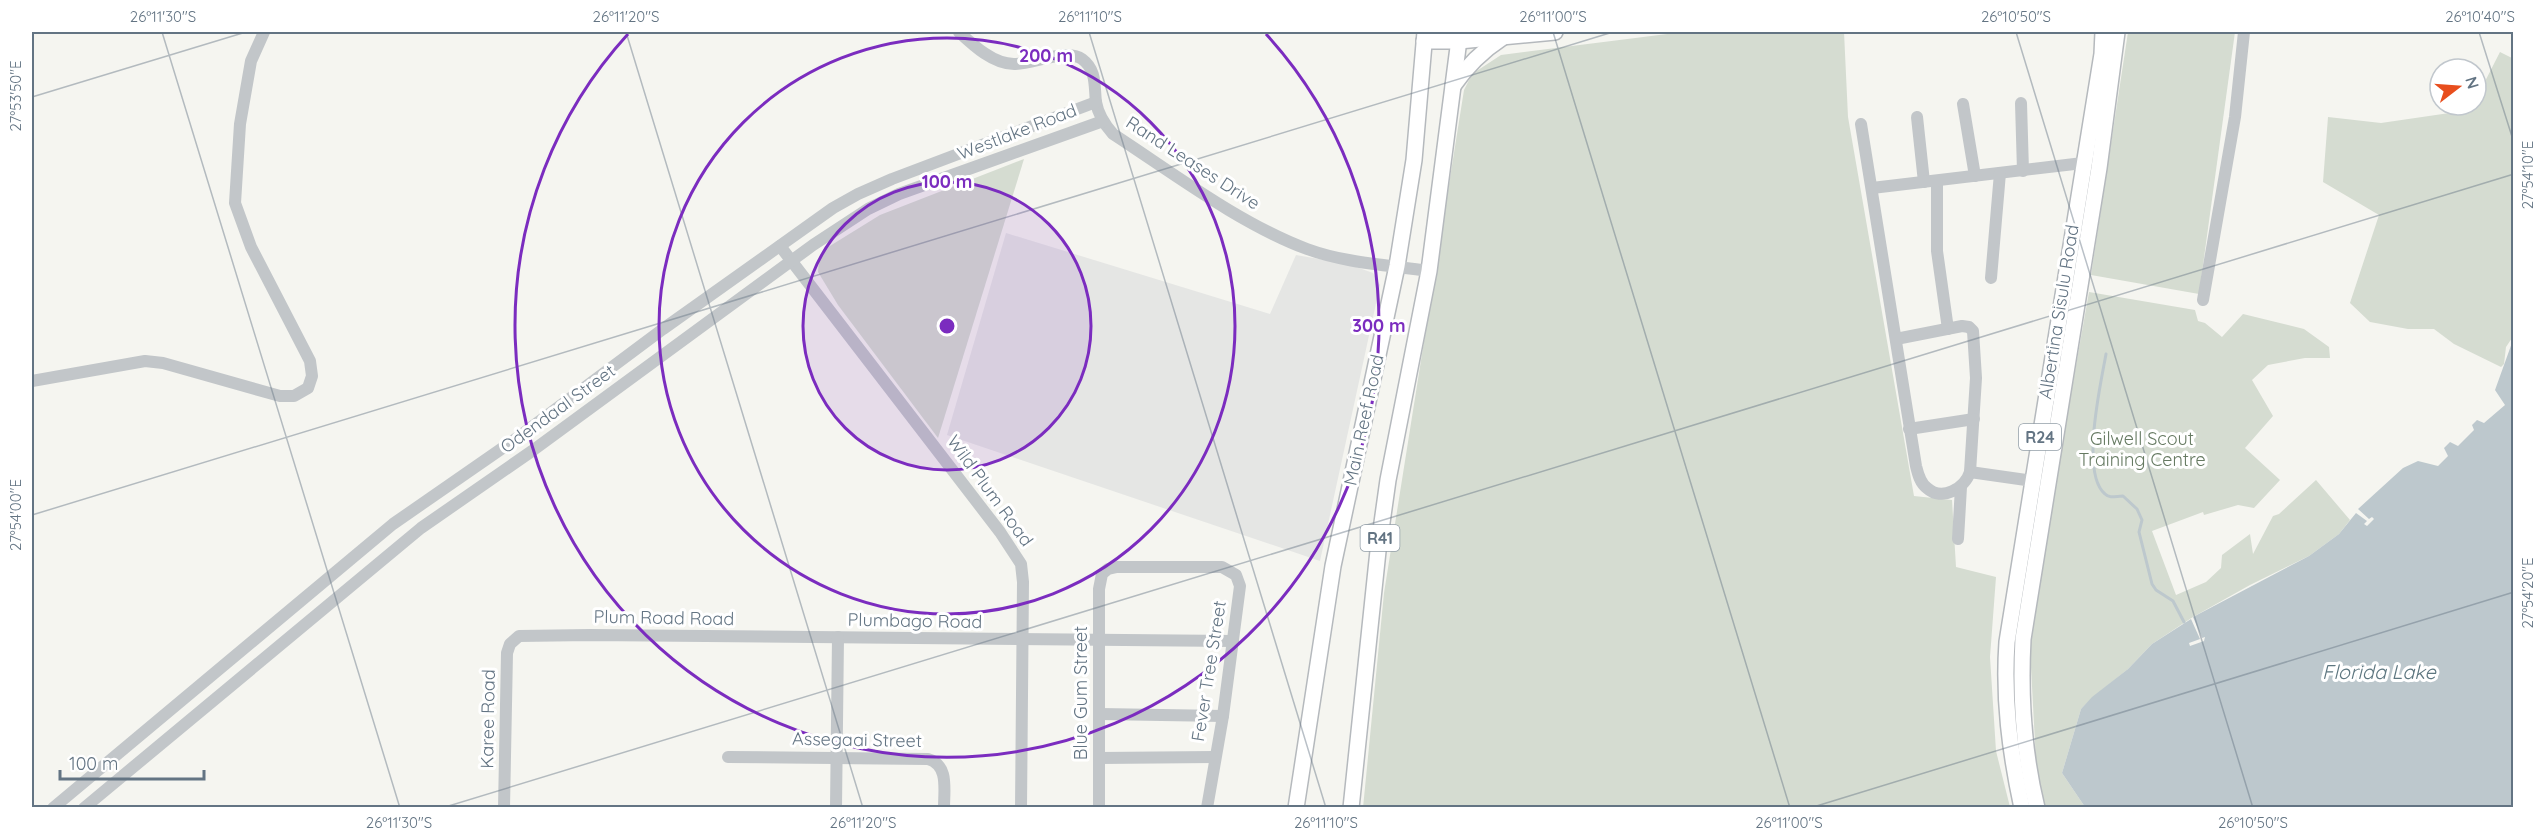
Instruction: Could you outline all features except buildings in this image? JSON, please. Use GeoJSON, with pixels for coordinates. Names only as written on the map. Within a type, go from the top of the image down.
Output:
{"type":"FeatureCollection","features":[{"type":"Feature","properties":{"kind":"main road"},"geometry":{"type":"LineString","coordinates":[[1424,36],[1502,38],[1555,32]]}},
{"type":"Feature","properties":{"kind":"main road","name":"Albertina Sisulu Road"},"geometry":{"type":"LineString","coordinates":[[2037,807],[2024,738],[2022,669],[2027,610],[2040,483],[2103,32]]}},
{"type":"Feature","properties":{"kind":"main road","name":"Albertina Sisulu Road"},"geometry":{"type":"LineString","coordinates":[[2022,807],[2007,727],[2005,665],[2010,614],[2040,483],[2101,159],[2117,32]]}},
{"type":"Feature","properties":{"kind":"main road","name":"Main Reef Road"},"geometry":{"type":"LineString","coordinates":[[1296,807],[1333,566],[1397,266],[1414,160],[1424,36]]}},
{"type":"Feature","properties":{"kind":"main road","name":"Main Reef Road"},"geometry":{"type":"LineString","coordinates":[[1351,807],[1378,551],[1388,480],[1429,271],[1459,36]]}},
{"type":"Feature","properties":{"kind":"main road"},"geometry":{"type":"LineString","coordinates":[[1453,86],[1466,68],[1488,47],[1502,38]]}},
{"type":"Feature","properties":{"kind":"street"},"geometry":{"type":"LineString","coordinates":[[32,381],[145,362],[172,365],[280,396],[294,396],[308,388],[312,376],[310,360],[251,247],[235,203],[240,124],[251,61],[264,32]]}},
{"type":"Feature","properties":{"kind":"street","name":"Rand Leases Drive"},"geometry":{"type":"LineString","coordinates":[[959,32],[997,60],[1012,64],[1072,54],[1082,59],[1090,68],[1097,85],[1096,102],[1103,121],[1113,134],[1249,221],[1286,240],[1325,254],[1429,271]]}},
{"type":"Feature","properties":{"kind":"street"},"geometry":{"type":"LineString","coordinates":[[975,32],[975,46]]}},
{"type":"Feature","properties":{"kind":"street"},"geometry":{"type":"LineString","coordinates":[[2203,300],[2235,117],[2244,32]]}},
{"type":"Feature","properties":{"kind":"street","name":"Westlake Road"},"geometry":{"type":"LineString","coordinates":[[780,246],[858,194],[1096,102]]}},
{"type":"Feature","properties":{"kind":"street"},"geometry":{"type":"LineString","coordinates":[[2021,103],[2023,171]]}},
{"type":"Feature","properties":{"kind":"street"},"geometry":{"type":"LineString","coordinates":[[1963,104],[1975,176]]}},
{"type":"Feature","properties":{"kind":"street"},"geometry":{"type":"LineString","coordinates":[[1917,117],[1924,182]]}},
{"type":"Feature","properties":{"kind":"street","name":"Odendaal Street"},"geometry":{"type":"LineString","coordinates":[[84,807],[421,528],[532,451],[791,261],[868,209],[899,194],[1103,121]]}},
{"type":"Feature","properties":{"kind":"street"},"geometry":{"type":"LineString","coordinates":[[1861,123],[1916,466],[1924,486],[1938,493],[1961,487],[1968,480],[1970,472],[1974,420],[1976,369],[1971,328],[1966,326],[1896,339]]}},
{"type":"Feature","properties":{"kind":"street"},"geometry":{"type":"LineString","coordinates":[[1872,188],[2083,164]]}},
{"type":"Feature","properties":{"kind":"street"},"geometry":{"type":"LineString","coordinates":[[1990,278],[2000,173]]}},
{"type":"Feature","properties":{"kind":"street"},"geometry":{"type":"LineString","coordinates":[[1937,181],[1937,250],[1948,329]]}},
{"type":"Feature","properties":{"kind":"street","name":"Odendaal Street"},"geometry":{"type":"LineString","coordinates":[[53,807],[393,524],[518,438],[663,329],[780,246]]}},
{"type":"Feature","properties":{"kind":"street","name":"Wild Plum Road"},"geometry":{"type":"LineString","coordinates":[[780,246],[871,362],[1017,558],[1023,574],[1021,807]]}},
{"type":"Feature","properties":{"kind":"street"},"geometry":{"type":"LineString","coordinates":[[1909,429],[1974,420]]}},
{"type":"Feature","properties":{"kind":"street"},"geometry":{"type":"LineString","coordinates":[[1970,472],[2040,483]]}},
{"type":"Feature","properties":{"kind":"street"},"geometry":{"type":"LineString","coordinates":[[1958,538],[1961,487]]}},
{"type":"Feature","properties":{"kind":"street","name":"Fever Tree Street"},"geometry":{"type":"LineString","coordinates":[[1100,579],[1102,574],[1112,568],[1227,568],[1236,576],[1240,586],[1223,716],[1207,807]]}},
{"type":"Feature","properties":{"kind":"street","name":"Blue Gum Street"},"geometry":{"type":"LineString","coordinates":[[1099,807],[1100,579]]}},
{"type":"Feature","properties":{"kind":"street","name":"Plum Road Road"},"geometry":{"type":"LineString","coordinates":[[519,636],[808,637]]}},
{"type":"Feature","properties":{"kind":"street","name":"Karee Road"},"geometry":{"type":"LineString","coordinates":[[504,807],[507,652],[510,644],[519,636]]}},
{"type":"Feature","properties":{"kind":"street","name":"Plumbago Road"},"geometry":{"type":"LineString","coordinates":[[808,637],[1233,641]]}},
{"type":"Feature","properties":{"kind":"street"},"geometry":{"type":"LineString","coordinates":[[836,807],[838,637]]}},
{"type":"Feature","properties":{"kind":"street"},"geometry":{"type":"LineString","coordinates":[[1100,714],[1223,716]]}},
{"type":"Feature","properties":{"kind":"street","name":"Assegaai Street"},"geometry":{"type":"LineString","coordinates":[[728,757],[928,759],[937,762],[944,776],[944,807]]}},
{"type":"Feature","properties":{"kind":"street"},"geometry":{"type":"LineString","coordinates":[[1100,758],[1214,757]]}},
{"type":"Feature","properties":{"kind":"shaded area"},"geometry":{"type":"Polygon","coordinates":[[[1006,233],[1270,314],[1296,255],[1348,264],[1373,273],[1380,285],[1320,561],[947,435],[1006,233]]]}},
{"type":"Feature","properties":{"kind":"green space"},"geometry":{"type":"Polygon","coordinates":[[[1683,32],[1844,32],[1848,117],[1914,496],[1952,500],[1956,567],[1996,577],[1990,657],[1996,751],[2010,807],[1363,808],[1384,593],[1464,90],[1472,74],[1501,55],[1683,32]]]}},
{"type":"Feature","properties":{"kind":"green space"},"geometry":{"type":"Polygon","coordinates":[[[2128,32],[2235,32],[2199,294],[2091,275],[2128,32]]]}},
{"type":"Feature","properties":{"kind":"green space"},"geometry":{"type":"Polygon","coordinates":[[[2500,52],[2514,59],[2514,335],[2506,347],[2504,364],[2501,367],[2454,344],[2434,329],[2408,329],[2370,322],[2350,303],[2379,215],[2323,182],[2328,117],[2381,123],[2428,116],[2488,117],[2488,76],[2500,52]]]}},
{"type":"Feature","properties":{"kind":"green space"},"geometry":{"type":"Polygon","coordinates":[[[1024,159],[938,438],[838,305],[818,272],[819,261],[825,249],[880,215],[1024,159]]]}},
{"type":"Feature","properties":{"kind":"green space","name":"Gilwell Scout Training Centre"},"geometry":{"type":"Polygon","coordinates":[[[2089,292],[2195,310],[2198,321],[2205,323],[2222,337],[2243,314],[2304,329],[2329,347],[2330,358],[2305,358],[2268,365],[2252,380],[2273,416],[2245,448],[2280,480],[2254,508],[2238,505],[2204,515],[2203,512],[2152,531],[2176,595],[2206,582],[2221,568],[2222,555],[2250,534],[2253,554],[2273,516],[2279,514],[2316,480],[2350,520],[2339,534],[2309,556],[2250,585],[2193,617],[2152,644],[2128,669],[2092,698],[2081,709],[2062,773],[2085,807],[2044,807],[2037,780],[2030,649],[2054,490],[2089,292]]]}},
{"type":"Feature","properties":{"kind":"water","name":"Florida Lake"},"geometry":{"type":"Polygon","coordinates":[[[2513,340],[2513,807],[2085,807],[2062,773],[2081,709],[2092,697],[2128,669],[2152,644],[2191,619],[2200,639],[2189,643],[2190,646],[2204,641],[2205,637],[2202,638],[2193,617],[2309,556],[2339,534],[2356,513],[2367,521],[2364,524],[2367,526],[2374,519],[2372,517],[2369,519],[2358,509],[2403,468],[2418,461],[2438,466],[2448,456],[2444,448],[2450,442],[2458,446],[2474,430],[2472,425],[2477,420],[2484,423],[2505,405],[2495,390],[2513,340]]]}},
{"type":"Feature","properties":{"kind":"waterway"},"geometry":{"type":"LineString","coordinates":[[2106,354],[2094,427],[2094,467],[2098,483],[2107,496],[2123,496],[2137,509],[2142,520],[2139,532],[2152,584],[2156,590],[2173,601],[2184,622]]}}]}
